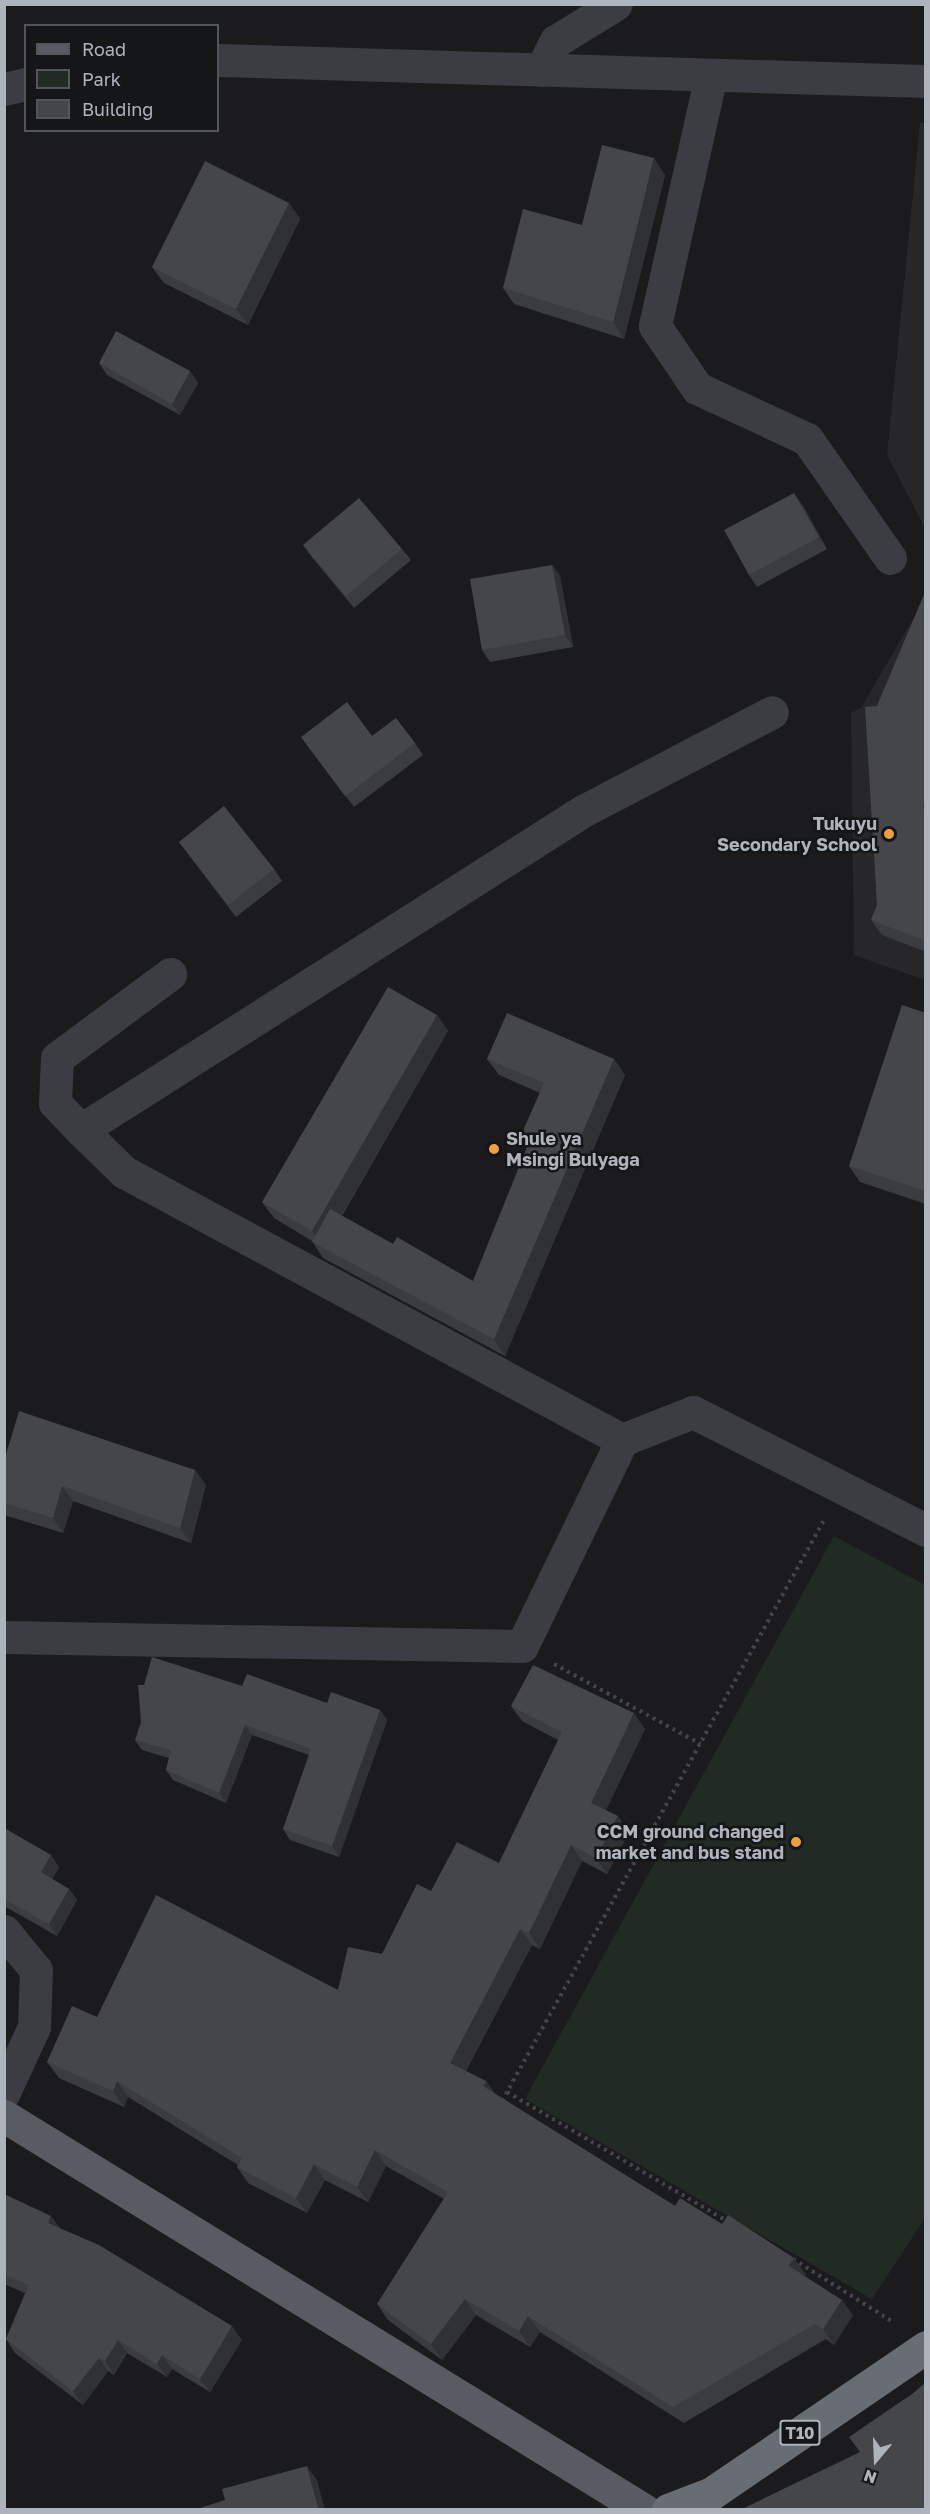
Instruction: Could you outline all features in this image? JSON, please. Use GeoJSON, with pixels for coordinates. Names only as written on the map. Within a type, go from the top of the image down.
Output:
{"type":"FeatureCollection","features":[{"type":"Feature","properties":{"kind":"highway","name":"T10"},"geometry":{"type":"LineString","coordinates":[[668,2510],[712,2493],[926,2347]]}},
{"type":"Feature","properties":{"kind":"main road"},"geometry":{"type":"LineString","coordinates":[[4,2116],[644,2510]]}},
{"type":"Feature","properties":{"kind":"street"},"geometry":{"type":"LineString","coordinates":[[541,70],[556,41],[616,4]]}},
{"type":"Feature","properties":{"kind":"street"},"geometry":{"type":"LineString","coordinates":[[219,60],[711,75],[924,77]]}},
{"type":"Feature","properties":{"kind":"street"},"geometry":{"type":"LineString","coordinates":[[711,75],[655,326],[697,388],[807,439],[890,558]]}},
{"type":"Feature","properties":{"kind":"street"},"geometry":{"type":"LineString","coordinates":[[4,89],[24,84]]}},
{"type":"Feature","properties":{"kind":"street"},"geometry":{"type":"LineString","coordinates":[[81,1130],[582,811],[772,712]]}},
{"type":"Feature","properties":{"kind":"street"},"geometry":{"type":"LineString","coordinates":[[170,974],[57,1058],[55,1103],[81,1130],[124,1172],[622,1440]]}},
{"type":"Feature","properties":{"kind":"street"},"geometry":{"type":"LineString","coordinates":[[4,1637],[522,1646],[622,1440],[693,1412],[843,1485],[926,1530]]}},
{"type":"Feature","properties":{"kind":"street"},"geometry":{"type":"LineString","coordinates":[[4,1931],[36,1970],[34,2027],[4,2092]]}},
{"type":"Feature","properties":{"kind":"path"},"geometry":{"type":"LineString","coordinates":[[496,2113],[843,1485]]}},
{"type":"Feature","properties":{"kind":"path"},"geometry":{"type":"LineString","coordinates":[[522,1646],[700,1744]]}},
{"type":"Feature","properties":{"kind":"path"},"geometry":{"type":"LineString","coordinates":[[507,2092],[736,2227]]}},
{"type":"Feature","properties":{"kind":"path"},"geometry":{"type":"LineString","coordinates":[[788,2256],[896,2323]]}},
{"type":"Feature","properties":{"kind":"shaded area"},"geometry":{"type":"Polygon","coordinates":[[[920,123],[926,123],[925,528],[887,455],[920,123]]]}},
{"type":"Feature","properties":{"kind":"shaded area","name":"Tukuyu Secondary School"},"geometry":{"type":"Polygon","coordinates":[[[925,598],[925,980],[854,955],[851,713],[861,708],[925,598]]]}},
{"type":"Feature","properties":{"kind":"green space","name":"CCM ground changed market and bus stand"},"geometry":{"type":"Polygon","coordinates":[[[834,1536],[925,1585],[925,2218],[872,2299],[525,2099],[834,1536]]]}},
{"type":"Feature","properties":{"kind":"building"},"geometry":{"type":"Polygon","coordinates":[[[602,145],[654,158],[613,322],[503,288],[523,209],[582,225],[602,145]]]}},
{"type":"Feature","properties":{"kind":"building"},"geometry":{"type":"Polygon","coordinates":[[[205,161],[289,203],[236,309],[152,267],[205,161]]]}},
{"type":"Feature","properties":{"kind":"building"},"geometry":{"type":"Polygon","coordinates":[[[116,331],[190,371],[172,404],[99,363],[116,331]]]}},
{"type":"Feature","properties":{"kind":"building"},"geometry":{"type":"Polygon","coordinates":[[[794,493],[819,537],[749,575],[724,530],[794,493]]]}},
{"type":"Feature","properties":{"kind":"building"},"geometry":{"type":"Polygon","coordinates":[[[359,498],[402,549],[346,596],[303,545],[359,498]]]}},
{"type":"Feature","properties":{"kind":"building"},"geometry":{"type":"Polygon","coordinates":[[[552,565],[565,635],[482,650],[470,579],[552,565]]]}},
{"type":"Feature","properties":{"kind":"building","name":"Tukuyu Secondary School"},"geometry":{"type":"Polygon","coordinates":[[[926,590],[926,801],[923,803],[926,847],[926,941],[871,920],[877,905],[865,707],[877,706],[926,590]]]}},
{"type":"Feature","properties":{"kind":"building"},"geometry":{"type":"Polygon","coordinates":[[[347,702],[372,736],[396,718],[415,743],[345,796],[301,737],[347,702]]]}},
{"type":"Feature","properties":{"kind":"building"},"geometry":{"type":"Polygon","coordinates":[[[224,806],[274,869],[228,905],[179,842],[224,806]]]}},
{"type":"Feature","properties":{"kind":"building"},"geometry":{"type":"Polygon","coordinates":[[[388,987],[437,1015],[312,1231],[262,1202],[388,987]]]}},
{"type":"Feature","properties":{"kind":"building"},"geometry":{"type":"Polygon","coordinates":[[[902,1005],[926,1013],[926,1191],[849,1166],[902,1005]]]}},
{"type":"Feature","properties":{"kind":"building"},"geometry":{"type":"Polygon","coordinates":[[[507,1013],[614,1059],[494,1339],[312,1242],[330,1209],[393,1244],[397,1237],[473,1281],[532,1135],[523,1131],[544,1083],[487,1059],[507,1013]]]}},
{"type":"Feature","properties":{"kind":"building"},"geometry":{"type":"Polygon","coordinates":[[[19,1411],[195,1470],[180,1528],[62,1486],[53,1518],[4,1503],[4,1461],[19,1411]]]}},
{"type":"Feature","properties":{"kind":"building"},"geometry":{"type":"Polygon","coordinates":[[[152,1657],[242,1686],[247,1674],[327,1703],[331,1692],[380,1710],[332,1846],[283,1829],[311,1749],[245,1725],[219,1793],[166,1770],[171,1750],[135,1740],[141,1722],[138,1685],[144,1685],[152,1657]]]}},
{"type":"Feature","properties":{"kind":"building"},"geometry":{"type":"Polygon","coordinates":[[[533,1665],[634,1713],[591,1803],[618,1816],[596,1858],[571,1845],[529,1933],[520,1929],[450,2063],[486,2081],[483,2086],[675,2206],[680,2198],[722,2224],[728,2215],[794,2258],[789,2266],[842,2300],[823,2329],[815,2324],[673,2407],[528,2316],[519,2331],[465,2299],[431,2344],[377,2304],[448,2192],[375,2150],[357,2187],[314,2164],[296,2198],[237,2167],[242,2158],[117,2081],[113,2091],[47,2062],[72,2006],[97,2017],[156,1895],[338,1990],[348,1947],[382,1954],[417,1884],[431,1891],[457,1842],[499,1863],[562,1732],[511,1706],[533,1665]]]}},
{"type":"Feature","properties":{"kind":"building"},"geometry":{"type":"Polygon","coordinates":[[[6,1829],[51,1855],[41,1872],[69,1889],[49,1924],[4,1899],[4,1832],[6,1829]]]}},
{"type":"Feature","properties":{"kind":"building"},"geometry":{"type":"Polygon","coordinates":[[[4,2194],[51,2216],[48,2223],[99,2245],[232,2326],[200,2379],[162,2355],[157,2364],[118,2340],[105,2361],[99,2358],[73,2391],[6,2339],[29,2285],[4,2275],[4,2194]]]}},
{"type":"Feature","properties":{"kind":"building"},"geometry":{"type":"Polygon","coordinates":[[[926,2382],[926,2510],[740,2510],[860,2452],[849,2437],[926,2382]]]}},
{"type":"Feature","properties":{"kind":"building"},"geometry":{"type":"Polygon","coordinates":[[[307,2466],[319,2510],[194,2510],[225,2500],[222,2489],[307,2466]]]}},
{"type":"Feature","properties":{"kind":"place","name":"Tukuyu Secondary School"},"geometry":{"type":"Point","coordinates":[889,834]}},
{"type":"Feature","properties":{"kind":"place","name":"Shule ya Msingi Bulyaga"},"geometry":{"type":"Point","coordinates":[494,1149]}},
{"type":"Feature","properties":{"kind":"place","name":"CCM ground changed market and bus stand"},"geometry":{"type":"Point","coordinates":[796,1842]}}]}
